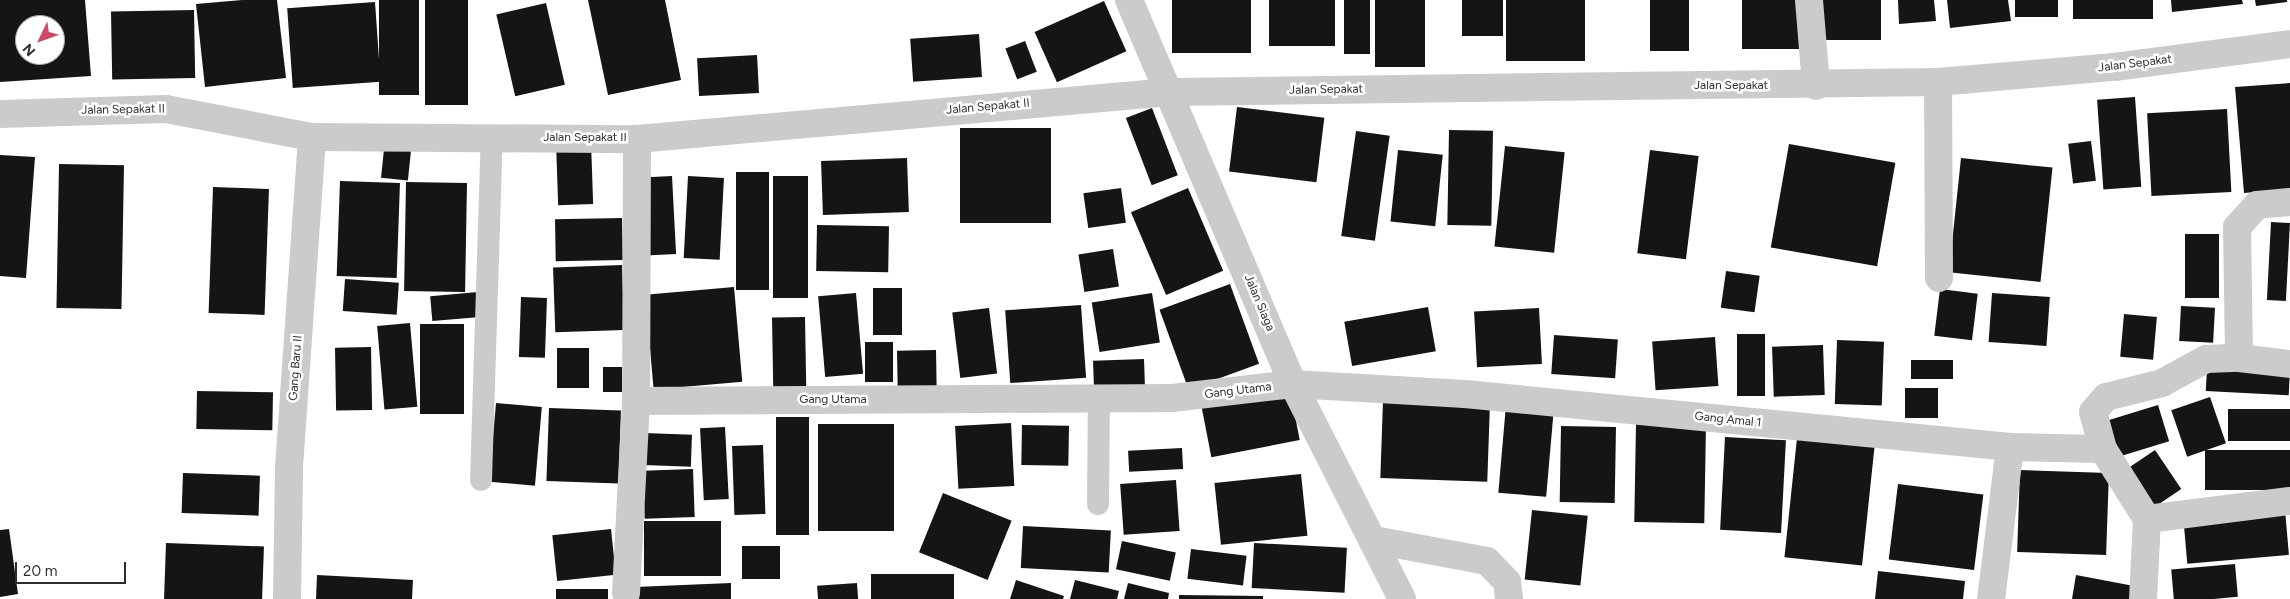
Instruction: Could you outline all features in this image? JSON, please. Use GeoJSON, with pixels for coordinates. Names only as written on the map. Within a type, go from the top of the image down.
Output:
{"type":"FeatureCollection","features":[{"type":"Feature","properties":{"kind":"street","name":"Jalan Siaga"},"geometry":{"type":"LineString","coordinates":[[1129,0],[1170,92],[1292,384],[1374,540],[1402,599]]}},
{"type":"Feature","properties":{"kind":"street"},"geometry":{"type":"LineString","coordinates":[[1809,0],[1816,86]]}},
{"type":"Feature","properties":{"kind":"street","name":"Jalan Sepakat"},"geometry":{"type":"LineString","coordinates":[[1170,92],[1816,86],[1938,82],[2114,67],[2290,44]]}},
{"type":"Feature","properties":{"kind":"street"},"geometry":{"type":"LineString","coordinates":[[1938,82],[1939,278]]}},
{"type":"Feature","properties":{"kind":"street","name":"Jalan Sepakat II"},"geometry":{"type":"LineString","coordinates":[[0,114],[166,109],[312,137],[636,139],[1170,92]]}},
{"type":"Feature","properties":{"kind":"street","name":"Gang Baru II"},"geometry":{"type":"LineString","coordinates":[[287,599],[289,467],[312,137]]}},
{"type":"Feature","properties":{"kind":"street"},"geometry":{"type":"LineString","coordinates":[[626,593],[636,401],[636,139]]}},
{"type":"Feature","properties":{"kind":"street"},"geometry":{"type":"LineString","coordinates":[[2239,358],[2237,227],[2257,205],[2290,202]]}},
{"type":"Feature","properties":{"kind":"street"},"geometry":{"type":"LineString","coordinates":[[2143,599],[2147,519],[2103,449],[2093,412],[2106,397],[2162,383],[2206,359],[2239,358],[2290,364]]}},
{"type":"Feature","properties":{"kind":"street","name":"Gang Utama"},"geometry":{"type":"LineString","coordinates":[[636,401],[1172,398],[1292,384]]}},
{"type":"Feature","properties":{"kind":"street","name":"Gang Amal 1"},"geometry":{"type":"LineString","coordinates":[[1292,384],[1474,395],[2010,447],[2103,449]]}},
{"type":"Feature","properties":{"kind":"street"},"geometry":{"type":"LineString","coordinates":[[1991,599],[2010,447]]}},
{"type":"Feature","properties":{"kind":"street"},"geometry":{"type":"LineString","coordinates":[[2147,519],[2290,501]]}},
{"type":"Feature","properties":{"kind":"street"},"geometry":{"type":"LineString","coordinates":[[1374,540],[1487,561],[1507,582],[1509,599]]}},
{"type":"Feature","properties":{"kind":"lane"},"geometry":{"type":"LineString","coordinates":[[481,480],[492,138]]}},
{"type":"Feature","properties":{"kind":"lane"},"geometry":{"type":"LineString","coordinates":[[1098,504],[1099,399]]}},
{"type":"Feature","properties":{"kind":"building"},"geometry":{"type":"Polygon","coordinates":[[[0,0],[85,0],[91,76],[0,82],[0,0]]]}},
{"type":"Feature","properties":{"kind":"building"},"geometry":{"type":"Polygon","coordinates":[[[242,0],[277,0],[286,78],[205,87],[196,4],[242,0]]]}},
{"type":"Feature","properties":{"kind":"building"},"geometry":{"type":"Polygon","coordinates":[[[379,0],[419,0],[419,95],[379,95],[379,0]]]}},
{"type":"Feature","properties":{"kind":"building"},"geometry":{"type":"Polygon","coordinates":[[[425,0],[468,0],[468,105],[425,105],[425,0]]]}},
{"type":"Feature","properties":{"kind":"building"},"geometry":{"type":"Polygon","coordinates":[[[588,0],[665,0],[681,80],[608,95],[588,0]]]}},
{"type":"Feature","properties":{"kind":"building"},"geometry":{"type":"Polygon","coordinates":[[[1172,0],[1251,0],[1251,53],[1172,53],[1172,0]]]}},
{"type":"Feature","properties":{"kind":"building"},"geometry":{"type":"Polygon","coordinates":[[[1269,0],[1335,0],[1335,46],[1269,46],[1269,0]]]}},
{"type":"Feature","properties":{"kind":"building"},"geometry":{"type":"Polygon","coordinates":[[[1344,0],[1370,0],[1370,54],[1344,54],[1344,0]]]}},
{"type":"Feature","properties":{"kind":"building"},"geometry":{"type":"Polygon","coordinates":[[[1375,0],[1425,0],[1425,67],[1375,67],[1375,0]]]}},
{"type":"Feature","properties":{"kind":"building"},"geometry":{"type":"Polygon","coordinates":[[[1462,0],[1503,0],[1503,36],[1462,36],[1462,0]]]}},
{"type":"Feature","properties":{"kind":"building"},"geometry":{"type":"Polygon","coordinates":[[[1506,0],[1585,0],[1585,61],[1506,61],[1506,0]]]}},
{"type":"Feature","properties":{"kind":"building"},"geometry":{"type":"Polygon","coordinates":[[[1650,0],[1689,0],[1689,51],[1650,51],[1650,0]]]}},
{"type":"Feature","properties":{"kind":"building"},"geometry":{"type":"Polygon","coordinates":[[[1742,0],[1803,0],[1803,49],[1742,49],[1742,0]]]}},
{"type":"Feature","properties":{"kind":"building"},"geometry":{"type":"Polygon","coordinates":[[[1822,0],[1881,0],[1881,40],[1822,40],[1822,0]]]}},
{"type":"Feature","properties":{"kind":"building"},"geometry":{"type":"Polygon","coordinates":[[[1898,0],[1934,0],[1936,21],[1899,24],[1898,0]]]}},
{"type":"Feature","properties":{"kind":"building"},"geometry":{"type":"Polygon","coordinates":[[[1947,0],[2008,0],[2011,21],[1950,28],[1947,0]]]}},
{"type":"Feature","properties":{"kind":"building"},"geometry":{"type":"Polygon","coordinates":[[[2015,0],[2058,0],[2058,17],[2015,17],[2015,0]]]}},
{"type":"Feature","properties":{"kind":"building"},"geometry":{"type":"Polygon","coordinates":[[[2073,0],[2153,0],[2153,19],[2073,19],[2073,0]]]}},
{"type":"Feature","properties":{"kind":"building"},"geometry":{"type":"Polygon","coordinates":[[[2171,0],[2242,0],[2243,4],[2172,12],[2171,0]]]}},
{"type":"Feature","properties":{"kind":"building"},"geometry":{"type":"Polygon","coordinates":[[[2255,0],[2287,0],[2287,2],[2256,6],[2255,0]]]}},
{"type":"Feature","properties":{"kind":"building"},"geometry":{"type":"Polygon","coordinates":[[[1104,1],[1126,51],[1057,82],[1035,32],[1104,1]]]}},
{"type":"Feature","properties":{"kind":"building"},"geometry":{"type":"Polygon","coordinates":[[[375,2],[381,82],[293,88],[287,8],[375,2]]]}},
{"type":"Feature","properties":{"kind":"building"},"geometry":{"type":"Polygon","coordinates":[[[546,3],[565,85],[515,96],[496,14],[546,3]]]}},
{"type":"Feature","properties":{"kind":"building"},"geometry":{"type":"Polygon","coordinates":[[[194,10],[195,78],[112,79],[111,11],[194,10]]]}},
{"type":"Feature","properties":{"kind":"building"},"geometry":{"type":"Polygon","coordinates":[[[979,34],[982,77],[913,82],[910,39],[979,34]]]}},
{"type":"Feature","properties":{"kind":"building"},"geometry":{"type":"Polygon","coordinates":[[[1025,41],[1037,72],[1017,79],[1005,49],[1025,41]]]}},
{"type":"Feature","properties":{"kind":"building"},"geometry":{"type":"Polygon","coordinates":[[[757,55],[759,93],[699,96],[697,58],[757,55]]]}},
{"type":"Feature","properties":{"kind":"building"},"geometry":{"type":"Polygon","coordinates":[[[2290,83],[2290,189],[2244,193],[2235,87],[2290,83]]]}},
{"type":"Feature","properties":{"kind":"building"},"geometry":{"type":"Polygon","coordinates":[[[2135,97],[2141,187],[2103,189],[2097,100],[2135,97]]]}},
{"type":"Feature","properties":{"kind":"building"},"geometry":{"type":"Polygon","coordinates":[[[1237,107],[1324,118],[1316,182],[1229,172],[1237,107]]]}},
{"type":"Feature","properties":{"kind":"building"},"geometry":{"type":"Polygon","coordinates":[[[1152,108],[1178,175],[1152,185],[1126,118],[1152,108]]]}},
{"type":"Feature","properties":{"kind":"building"},"geometry":{"type":"Polygon","coordinates":[[[2227,109],[2231,192],[2151,196],[2147,113],[2227,109]]]}},
{"type":"Feature","properties":{"kind":"building"},"geometry":{"type":"Polygon","coordinates":[[[960,128],[1051,128],[1051,223],[960,223],[960,128]]]}},
{"type":"Feature","properties":{"kind":"building"},"geometry":{"type":"Polygon","coordinates":[[[1449,130],[1493,131],[1491,226],[1447,225],[1449,130]]]}},
{"type":"Feature","properties":{"kind":"building"},"geometry":{"type":"Polygon","coordinates":[[[1356,131],[1390,136],[1375,241],[1341,236],[1356,131]]]}},
{"type":"Feature","properties":{"kind":"building"},"geometry":{"type":"Polygon","coordinates":[[[385,140],[412,143],[408,181],[381,178],[385,140]]]}},
{"type":"Feature","properties":{"kind":"building"},"geometry":{"type":"Polygon","coordinates":[[[2091,141],[2096,181],[2073,184],[2068,144],[2091,141]]]}},
{"type":"Feature","properties":{"kind":"building"},"geometry":{"type":"Polygon","coordinates":[[[591,142],[593,204],[558,205],[556,143],[591,142]]]}},
{"type":"Feature","properties":{"kind":"building"},"geometry":{"type":"Polygon","coordinates":[[[1789,144],[1895,163],[1877,266],[1771,247],[1789,144]]]}},
{"type":"Feature","properties":{"kind":"building"},"geometry":{"type":"Polygon","coordinates":[[[1505,146],[1565,152],[1554,253],[1494,246],[1505,146]]]}},
{"type":"Feature","properties":{"kind":"building"},"geometry":{"type":"Polygon","coordinates":[[[1398,150],[1443,155],[1435,226],[1390,222],[1398,150]]]}},
{"type":"Feature","properties":{"kind":"building"},"geometry":{"type":"Polygon","coordinates":[[[1650,150],[1699,156],[1686,259],[1637,253],[1650,150]]]}},
{"type":"Feature","properties":{"kind":"building"},"geometry":{"type":"Polygon","coordinates":[[[0,155],[35,157],[26,278],[0,276],[0,155]]]}},
{"type":"Feature","properties":{"kind":"building"},"geometry":{"type":"Polygon","coordinates":[[[907,158],[909,212],[823,215],[821,161],[907,158]]]}},
{"type":"Feature","properties":{"kind":"building"},"geometry":{"type":"Polygon","coordinates":[[[1961,158],[2052,168],[2040,282],[1949,272],[1961,158]]]}},
{"type":"Feature","properties":{"kind":"building"},"geometry":{"type":"Polygon","coordinates":[[[59,164],[124,165],[121,309],[56,308],[59,164]]]}},
{"type":"Feature","properties":{"kind":"building"},"geometry":{"type":"Polygon","coordinates":[[[736,172],[769,172],[769,290],[736,290],[736,172]]]}},
{"type":"Feature","properties":{"kind":"building"},"geometry":{"type":"Polygon","coordinates":[[[672,176],[676,254],[646,255],[642,178],[672,176]]]}},
{"type":"Feature","properties":{"kind":"building"},"geometry":{"type":"Polygon","coordinates":[[[688,176],[724,178],[720,260],[684,258],[688,176]]]}},
{"type":"Feature","properties":{"kind":"building"},"geometry":{"type":"Polygon","coordinates":[[[773,176],[808,176],[808,298],[773,298],[773,176]]]}},
{"type":"Feature","properties":{"kind":"building"},"geometry":{"type":"Polygon","coordinates":[[[340,181],[400,183],[397,278],[337,276],[340,181]]]}},
{"type":"Feature","properties":{"kind":"building"},"geometry":{"type":"Polygon","coordinates":[[[406,182],[467,183],[465,292],[404,291],[406,182]]]}},
{"type":"Feature","properties":{"kind":"building"},"geometry":{"type":"Polygon","coordinates":[[[213,187],[269,189],[265,315],[209,313],[213,187]]]}},
{"type":"Feature","properties":{"kind":"building"},"geometry":{"type":"Polygon","coordinates":[[[1121,188],[1126,223],[1088,228],[1083,193],[1121,188]]]}},
{"type":"Feature","properties":{"kind":"building"},"geometry":{"type":"Polygon","coordinates":[[[1188,188],[1223,271],[1166,295],[1131,212],[1188,188]]]}},
{"type":"Feature","properties":{"kind":"building"},"geometry":{"type":"Polygon","coordinates":[[[622,218],[623,260],[556,261],[555,219],[622,218]]]}},
{"type":"Feature","properties":{"kind":"building"},"geometry":{"type":"Polygon","coordinates":[[[2271,222],[2290,223],[2286,301],[2267,300],[2271,222]]]}},
{"type":"Feature","properties":{"kind":"building"},"geometry":{"type":"Polygon","coordinates":[[[817,225],[889,226],[888,272],[816,271],[817,225]]]}},
{"type":"Feature","properties":{"kind":"building"},"geometry":{"type":"Polygon","coordinates":[[[2185,234],[2219,234],[2219,298],[2185,298],[2185,234]]]}},
{"type":"Feature","properties":{"kind":"building"},"geometry":{"type":"Polygon","coordinates":[[[1113,249],[1119,287],[1084,292],[1078,254],[1113,249]]]}},
{"type":"Feature","properties":{"kind":"building"},"geometry":{"type":"Polygon","coordinates":[[[622,265],[624,330],[555,332],[553,267],[622,265]]]}},
{"type":"Feature","properties":{"kind":"building"},"geometry":{"type":"Polygon","coordinates":[[[1726,271],[1760,276],[1755,312],[1721,308],[1726,271]]]}},
{"type":"Feature","properties":{"kind":"building"},"geometry":{"type":"Polygon","coordinates":[[[345,279],[399,283],[397,315],[343,311],[345,279]]]}},
{"type":"Feature","properties":{"kind":"building"},"geometry":{"type":"Polygon","coordinates":[[[1230,284],[1259,364],[1189,390],[1160,310],[1230,284]]]}},
{"type":"Feature","properties":{"kind":"building"},"geometry":{"type":"Polygon","coordinates":[[[734,287],[742,382],[654,389],[645,295],[734,287]]]}},
{"type":"Feature","properties":{"kind":"building"},"geometry":{"type":"Polygon","coordinates":[[[873,288],[902,288],[902,335],[873,335],[873,288]]]}},
{"type":"Feature","properties":{"kind":"building"},"geometry":{"type":"Polygon","coordinates":[[[1940,289],[1978,294],[1972,340],[1934,336],[1940,289]]]}},
{"type":"Feature","properties":{"kind":"building"},"geometry":{"type":"Polygon","coordinates":[[[478,292],[480,317],[432,321],[430,296],[478,292]]]}},
{"type":"Feature","properties":{"kind":"building"},"geometry":{"type":"Polygon","coordinates":[[[856,293],[863,374],[825,377],[818,296],[856,293]]]}},
{"type":"Feature","properties":{"kind":"building"},"geometry":{"type":"Polygon","coordinates":[[[1152,293],[1160,342],[1100,352],[1092,303],[1152,293]]]}},
{"type":"Feature","properties":{"kind":"building"},"geometry":{"type":"Polygon","coordinates":[[[1992,293],[2050,297],[2046,346],[1989,342],[1992,293]]]}},
{"type":"Feature","properties":{"kind":"building"},"geometry":{"type":"Polygon","coordinates":[[[521,297],[547,298],[545,358],[519,357],[521,297]]]}},
{"type":"Feature","properties":{"kind":"building"},"geometry":{"type":"Polygon","coordinates":[[[1081,305],[1086,378],[1010,383],[1005,310],[1081,305]]]}},
{"type":"Feature","properties":{"kind":"building"},"geometry":{"type":"Polygon","coordinates":[[[2181,306],[2215,308],[2213,343],[2179,341],[2181,306]]]}},
{"type":"Feature","properties":{"kind":"building"},"geometry":{"type":"Polygon","coordinates":[[[1428,307],[1436,351],[1352,366],[1344,322],[1428,307]]]}},
{"type":"Feature","properties":{"kind":"building"},"geometry":{"type":"Polygon","coordinates":[[[989,308],[997,374],[960,378],[952,313],[989,308]]]}},
{"type":"Feature","properties":{"kind":"building"},"geometry":{"type":"Polygon","coordinates":[[[1539,308],[1542,364],[1477,367],[1474,311],[1539,308]]]}},
{"type":"Feature","properties":{"kind":"building"},"geometry":{"type":"Polygon","coordinates":[[[2124,314],[2157,317],[2153,360],[2120,357],[2124,314]]]}},
{"type":"Feature","properties":{"kind":"building"},"geometry":{"type":"Polygon","coordinates":[[[805,317],[806,399],[773,400],[772,318],[805,317]]]}},
{"type":"Feature","properties":{"kind":"building"},"geometry":{"type":"Polygon","coordinates":[[[410,323],[417,407],[384,410],[377,326],[410,323]]]}},
{"type":"Feature","properties":{"kind":"building"},"geometry":{"type":"Polygon","coordinates":[[[420,324],[464,324],[464,414],[420,414],[420,324]]]}},
{"type":"Feature","properties":{"kind":"building"},"geometry":{"type":"Polygon","coordinates":[[[1737,334],[1765,334],[1765,396],[1737,396],[1737,334]]]}},
{"type":"Feature","properties":{"kind":"building"},"geometry":{"type":"Polygon","coordinates":[[[1554,335],[1618,339],[1615,378],[1551,374],[1554,335]]]}},
{"type":"Feature","properties":{"kind":"building"},"geometry":{"type":"Polygon","coordinates":[[[1715,337],[1718,386],[1656,390],[1652,341],[1715,337]]]}},
{"type":"Feature","properties":{"kind":"building"},"geometry":{"type":"Polygon","coordinates":[[[1837,340],[1884,342],[1882,406],[1835,404],[1837,340]]]}},
{"type":"Feature","properties":{"kind":"building"},"geometry":{"type":"Polygon","coordinates":[[[865,342],[893,342],[893,382],[865,382],[865,342]]]}},
{"type":"Feature","properties":{"kind":"building"},"geometry":{"type":"Polygon","coordinates":[[[1823,345],[1825,395],[1774,397],[1772,347],[1823,345]]]}},
{"type":"Feature","properties":{"kind":"building"},"geometry":{"type":"Polygon","coordinates":[[[371,347],[372,410],[336,411],[335,348],[371,347]]]}},
{"type":"Feature","properties":{"kind":"building"},"geometry":{"type":"Polygon","coordinates":[[[557,348],[589,348],[589,388],[557,388],[557,348]]]}},
{"type":"Feature","properties":{"kind":"building"},"geometry":{"type":"Polygon","coordinates":[[[936,350],[937,392],[898,393],[897,351],[936,350]]]}},
{"type":"Feature","properties":{"kind":"building"},"geometry":{"type":"Polygon","coordinates":[[[1144,359],[1145,389],[1094,391],[1093,361],[1144,359]]]}},
{"type":"Feature","properties":{"kind":"building"},"geometry":{"type":"Polygon","coordinates":[[[1911,360],[1953,360],[1953,379],[1911,379],[1911,360]]]}},
{"type":"Feature","properties":{"kind":"building"},"geometry":{"type":"Polygon","coordinates":[[[603,367],[622,367],[622,392],[603,392],[603,367]]]}},
{"type":"Feature","properties":{"kind":"building"},"geometry":{"type":"Polygon","coordinates":[[[2207,368],[2290,372],[2289,395],[2206,391],[2207,368]]]}},
{"type":"Feature","properties":{"kind":"building"},"geometry":{"type":"Polygon","coordinates":[[[1905,388],[1938,388],[1938,418],[1905,418],[1905,388]]]}},
{"type":"Feature","properties":{"kind":"building"},"geometry":{"type":"Polygon","coordinates":[[[1290,390],[1300,440],[1211,457],[1202,407],[1290,390]]]}},
{"type":"Feature","properties":{"kind":"building"},"geometry":{"type":"Polygon","coordinates":[[[197,391],[273,392],[272,430],[196,429],[197,391]]]}},
{"type":"Feature","properties":{"kind":"building"},"geometry":{"type":"Polygon","coordinates":[[[2210,397],[2226,443],[2187,457],[2171,410],[2210,397]]]}},
{"type":"Feature","properties":{"kind":"building"},"geometry":{"type":"Polygon","coordinates":[[[1383,401],[1490,405],[1487,482],[1380,478],[1383,401]]]}},
{"type":"Feature","properties":{"kind":"building"},"geometry":{"type":"Polygon","coordinates":[[[496,403],[542,407],[535,486],[489,482],[496,403]]]}},
{"type":"Feature","properties":{"kind":"building"},"geometry":{"type":"Polygon","coordinates":[[[1506,405],[1554,409],[1546,497],[1498,493],[1506,405]]]}},
{"type":"Feature","properties":{"kind":"building"},"geometry":{"type":"Polygon","coordinates":[[[2158,405],[2169,441],[2119,457],[2108,420],[2158,405]]]}},
{"type":"Feature","properties":{"kind":"building"},"geometry":{"type":"Polygon","coordinates":[[[549,408],[621,411],[618,483],[546,481],[549,408]]]}},
{"type":"Feature","properties":{"kind":"building"},"geometry":{"type":"Polygon","coordinates":[[[2228,409],[2290,409],[2290,441],[2228,441],[2228,409]]]}},
{"type":"Feature","properties":{"kind":"building"},"geometry":{"type":"Polygon","coordinates":[[[776,417],[809,417],[809,535],[776,535],[776,417]]]}},
{"type":"Feature","properties":{"kind":"building"},"geometry":{"type":"Polygon","coordinates":[[[1011,423],[1014,486],[958,489],[955,426],[1011,423]]]}},
{"type":"Feature","properties":{"kind":"building"},"geometry":{"type":"Polygon","coordinates":[[[818,424],[894,424],[894,531],[818,531],[818,424]]]}},
{"type":"Feature","properties":{"kind":"building"},"geometry":{"type":"Polygon","coordinates":[[[1636,424],[1706,425],[1704,523],[1634,522],[1636,424]]]}},
{"type":"Feature","properties":{"kind":"building"},"geometry":{"type":"Polygon","coordinates":[[[1022,425],[1069,426],[1068,466],[1021,465],[1022,425]]]}},
{"type":"Feature","properties":{"kind":"building"},"geometry":{"type":"Polygon","coordinates":[[[1561,426],[1616,427],[1615,503],[1560,502],[1561,426]]]}},
{"type":"Feature","properties":{"kind":"building"},"geometry":{"type":"Polygon","coordinates":[[[725,427],[729,499],[704,500],[700,428],[725,427]]]}},
{"type":"Feature","properties":{"kind":"building"},"geometry":{"type":"Polygon","coordinates":[[[644,433],[692,435],[691,467],[643,465],[644,433]]]}},
{"type":"Feature","properties":{"kind":"building"},"geometry":{"type":"Polygon","coordinates":[[[1725,437],[1786,440],[1781,533],[1720,530],[1725,437]]]}},
{"type":"Feature","properties":{"kind":"building"},"geometry":{"type":"Polygon","coordinates":[[[1797,438],[1875,446],[1862,565],[1784,557],[1797,438]]]}},
{"type":"Feature","properties":{"kind":"building"},"geometry":{"type":"Polygon","coordinates":[[[763,445],[765,514],[734,515],[732,446],[763,445]]]}},
{"type":"Feature","properties":{"kind":"building"},"geometry":{"type":"Polygon","coordinates":[[[1182,448],[1183,469],[1129,472],[1128,451],[1182,448]]]}},
{"type":"Feature","properties":{"kind":"building"},"geometry":{"type":"Polygon","coordinates":[[[2155,450],[2181,489],[2151,510],[2124,471],[2155,450]]]}},
{"type":"Feature","properties":{"kind":"building"},"geometry":{"type":"Polygon","coordinates":[[[2205,450],[2290,450],[2290,490],[2205,490],[2205,450]]]}},
{"type":"Feature","properties":{"kind":"building"},"geometry":{"type":"Polygon","coordinates":[[[693,469],[695,517],[645,519],[643,471],[693,469]]]}},
{"type":"Feature","properties":{"kind":"building"},"geometry":{"type":"Polygon","coordinates":[[[2020,470],[2109,473],[2106,555],[2017,552],[2020,470]]]}},
{"type":"Feature","properties":{"kind":"building"},"geometry":{"type":"Polygon","coordinates":[[[183,473],[260,476],[259,516],[182,513],[183,473]]]}},
{"type":"Feature","properties":{"kind":"building"},"geometry":{"type":"Polygon","coordinates":[[[1301,474],[1307,536],[1221,545],[1214,483],[1301,474]]]}},
{"type":"Feature","properties":{"kind":"building"},"geometry":{"type":"Polygon","coordinates":[[[1176,480],[1180,531],[1124,535],[1120,484],[1176,480]]]}},
{"type":"Feature","properties":{"kind":"building"},"geometry":{"type":"Polygon","coordinates":[[[1898,484],[1983,494],[1974,570],[1889,559],[1898,484]]]}},
{"type":"Feature","properties":{"kind":"building"},"geometry":{"type":"Polygon","coordinates":[[[943,493],[1012,521],[988,580],[919,552],[943,493]]]}},
{"type":"Feature","properties":{"kind":"building"},"geometry":{"type":"Polygon","coordinates":[[[1532,510],[1588,516],[1580,585],[1525,580],[1532,510]]]}},
{"type":"Feature","properties":{"kind":"building"},"geometry":{"type":"Polygon","coordinates":[[[2285,510],[2289,555],[2187,564],[2183,519],[2285,510]]]}},
{"type":"Feature","properties":{"kind":"building"},"geometry":{"type":"Polygon","coordinates":[[[644,521],[721,521],[721,576],[644,576],[644,521]]]}},
{"type":"Feature","properties":{"kind":"building"},"geometry":{"type":"Polygon","coordinates":[[[1023,526],[1111,531],[1109,573],[1021,568],[1023,526]]]}},
{"type":"Feature","properties":{"kind":"building"},"geometry":{"type":"Polygon","coordinates":[[[9,529],[18,594],[0,597],[0,530],[9,529]]]}},
{"type":"Feature","properties":{"kind":"building"},"geometry":{"type":"Polygon","coordinates":[[[611,529],[616,575],[557,581],[552,535],[611,529]]]}},
{"type":"Feature","properties":{"kind":"building"},"geometry":{"type":"Polygon","coordinates":[[[1122,541],[1176,552],[1170,581],[1116,569],[1122,541]]]}},
{"type":"Feature","properties":{"kind":"building"},"geometry":{"type":"Polygon","coordinates":[[[166,543],[264,546],[262,599],[164,599],[166,543]]]}},
{"type":"Feature","properties":{"kind":"building"},"geometry":{"type":"Polygon","coordinates":[[[1254,543],[1347,548],[1345,593],[1252,588],[1254,543]]]}},
{"type":"Feature","properties":{"kind":"building"},"geometry":{"type":"Polygon","coordinates":[[[742,546],[780,546],[780,579],[742,579],[742,546]]]}},
{"type":"Feature","properties":{"kind":"building"},"geometry":{"type":"Polygon","coordinates":[[[1191,549],[1247,556],[1243,586],[1187,579],[1191,549]]]}},
{"type":"Feature","properties":{"kind":"building"},"geometry":{"type":"Polygon","coordinates":[[[2235,564],[2238,597],[2174,599],[2171,570],[2235,564]]]}},
{"type":"Feature","properties":{"kind":"building"},"geometry":{"type":"Polygon","coordinates":[[[1878,571],[1965,581],[1963,599],[1875,599],[1878,571]]]}},
{"type":"Feature","properties":{"kind":"building"},"geometry":{"type":"Polygon","coordinates":[[[871,574],[954,574],[954,599],[871,599],[871,574]]]}},
{"type":"Feature","properties":{"kind":"building"},"geometry":{"type":"Polygon","coordinates":[[[317,575],[413,580],[412,599],[316,599],[317,575]]]}},
{"type":"Feature","properties":{"kind":"building"},"geometry":{"type":"Polygon","coordinates":[[[2076,575],[2134,586],[2132,599],[2072,599],[2076,575]]]}},
{"type":"Feature","properties":{"kind":"building"},"geometry":{"type":"Polygon","coordinates":[[[1016,580],[1064,596],[1063,599],[1010,599],[1016,580]]]}},
{"type":"Feature","properties":{"kind":"building"},"geometry":{"type":"Polygon","coordinates":[[[1075,580],[1119,591],[1117,599],[1070,599],[1075,580]]]}},
{"type":"Feature","properties":{"kind":"building"},"geometry":{"type":"Polygon","coordinates":[[[731,583],[731,599],[635,599],[635,587],[731,583]]]}},
{"type":"Feature","properties":{"kind":"building"},"geometry":{"type":"Polygon","coordinates":[[[857,583],[858,599],[818,599],[817,586],[857,583]]]}},
{"type":"Feature","properties":{"kind":"building"},"geometry":{"type":"Polygon","coordinates":[[[1128,583],[1169,593],[1168,599],[1124,599],[1128,583]]]}},
{"type":"Feature","properties":{"kind":"building"},"geometry":{"type":"Polygon","coordinates":[[[556,589],[608,589],[608,599],[556,599],[556,589]]]}},
{"type":"Feature","properties":{"kind":"building"},"geometry":{"type":"Polygon","coordinates":[[[1179,595],[1263,596],[1263,599],[1179,599],[1179,595]]]}}]}
